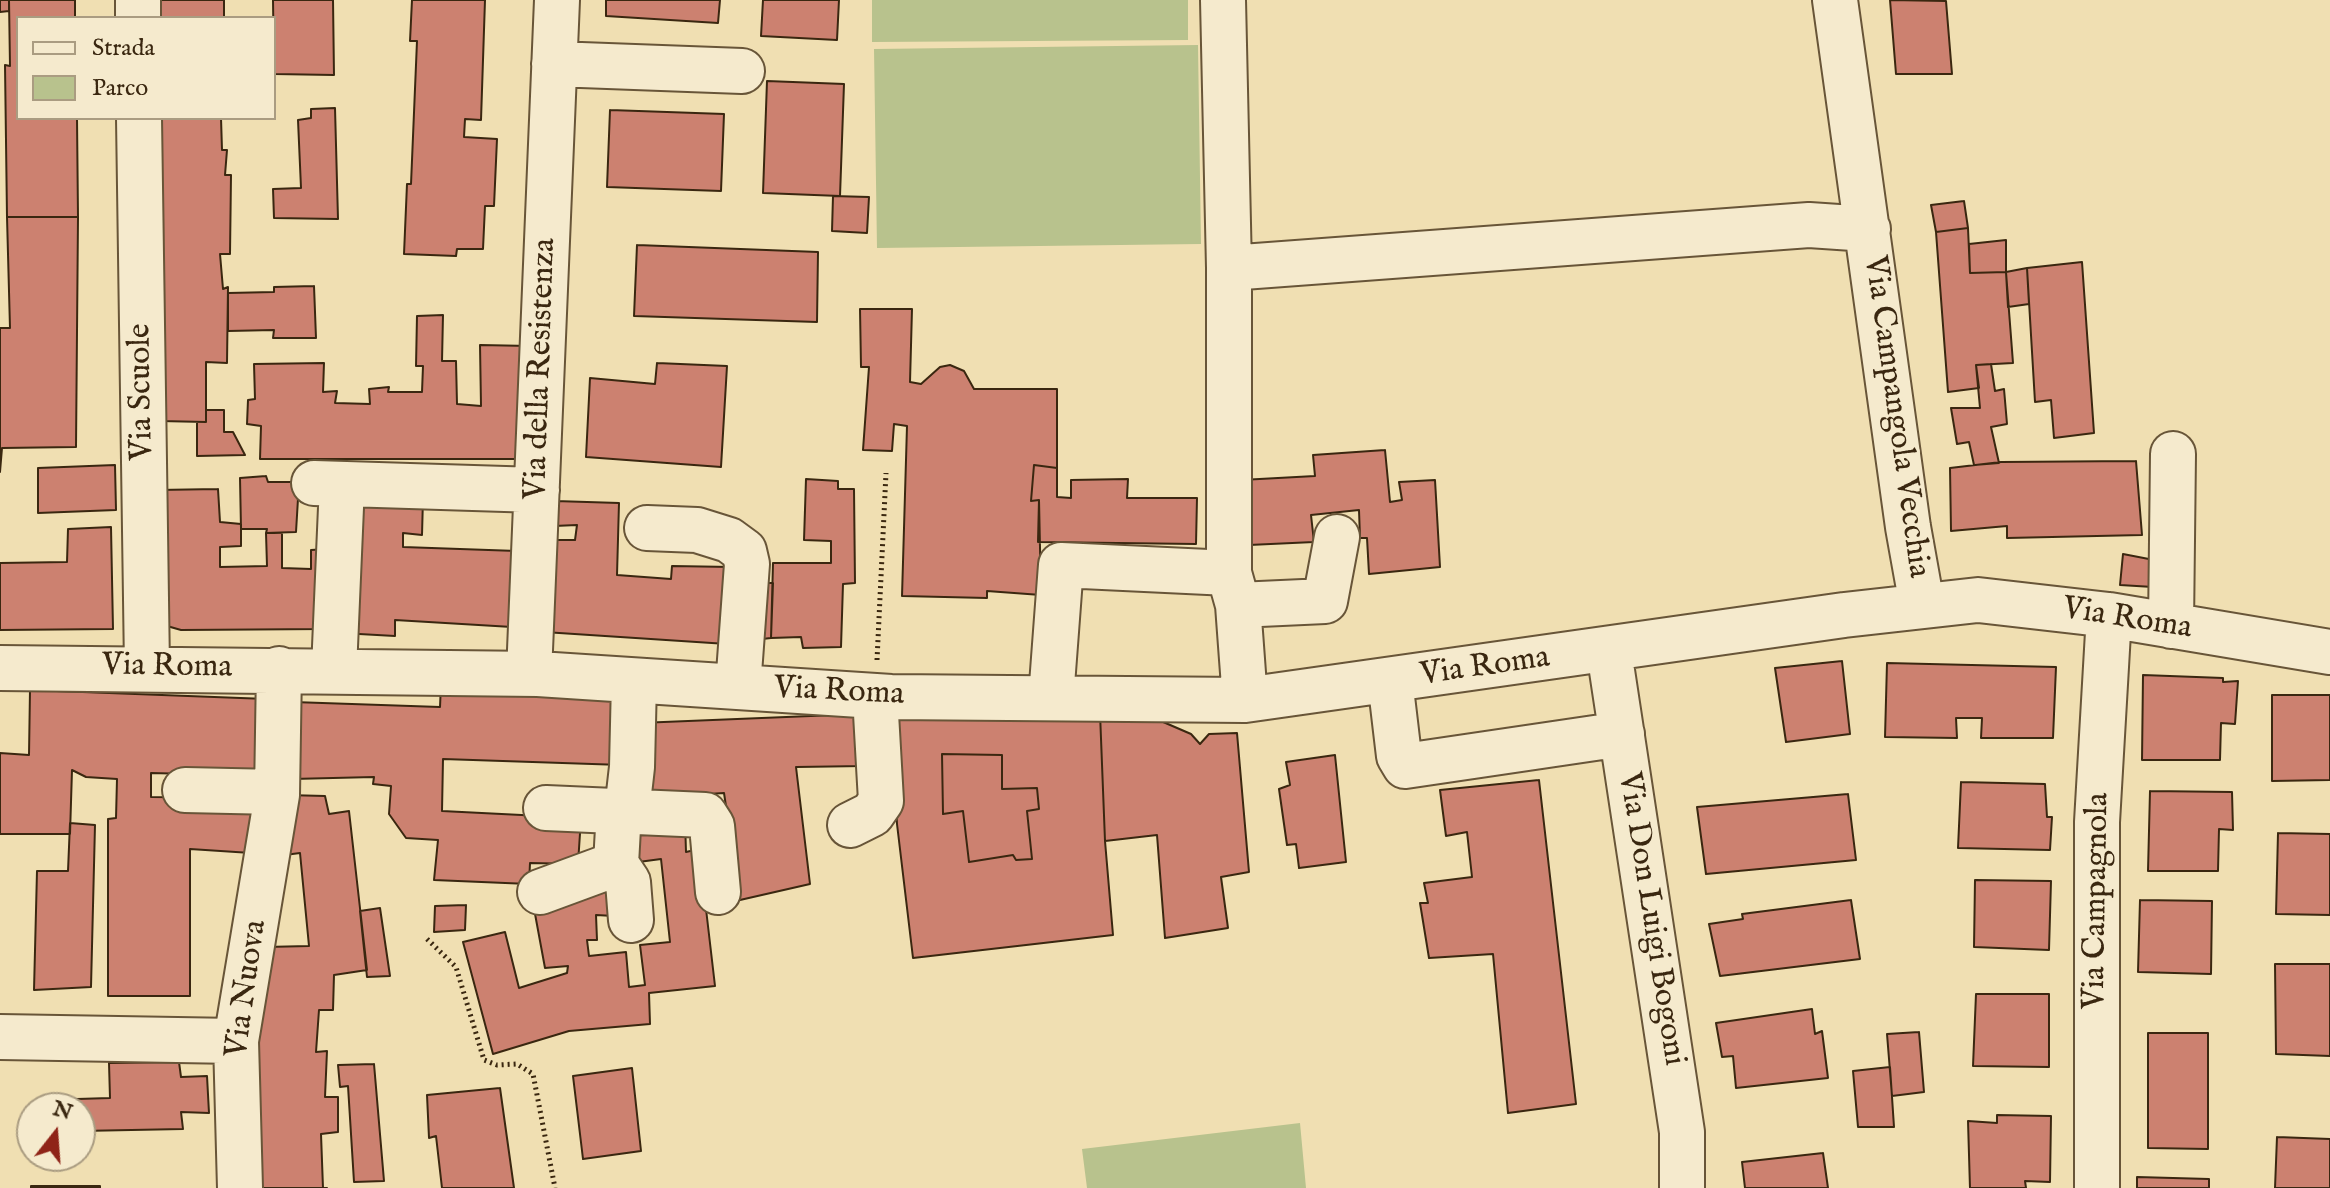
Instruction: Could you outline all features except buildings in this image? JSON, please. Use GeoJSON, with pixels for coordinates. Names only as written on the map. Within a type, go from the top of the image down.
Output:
{"type":"FeatureCollection","features":[{"type":"Feature","properties":{"kind":"street","name":"Via della Resistenza"},"geometry":{"type":"LineString","coordinates":[[529,674],[557,0]]}},
{"type":"Feature","properties":{"kind":"street"},"geometry":{"type":"LineString","coordinates":[[1223,0],[1234,589],[1245,700]]}},
{"type":"Feature","properties":{"kind":"street","name":"Via Campangola Vecchia"},"geometry":{"type":"LineString","coordinates":[[1835,0],[1908,527],[1922,605]]}},
{"type":"Feature","properties":{"kind":"street"},"geometry":{"type":"LineString","coordinates":[[554,64],[742,71]]}},
{"type":"Feature","properties":{"kind":"street","name":"Via Scuole"},"geometry":{"type":"LineString","coordinates":[[139,120],[147,667]]}},
{"type":"Feature","properties":{"kind":"street"},"geometry":{"type":"LineString","coordinates":[[1229,268],[1809,225],[1868,229]]}},
{"type":"Feature","properties":{"kind":"street"},"geometry":{"type":"LineString","coordinates":[[2171,626],[2173,454]]}},
{"type":"Feature","properties":{"kind":"street"},"geometry":{"type":"LineString","coordinates":[[334,670],[328,484],[537,490]]}},
{"type":"Feature","properties":{"kind":"street"},"geometry":{"type":"LineString","coordinates":[[647,528],[697,530],[729,540],[744,551],[747,564],[738,687]]}},
{"type":"Feature","properties":{"kind":"street"},"geometry":{"type":"LineString","coordinates":[[1051,698],[1061,565],[1325,601],[1337,537]]}},
{"type":"Feature","properties":{"kind":"street","name":"Via Roma"},"geometry":{"type":"LineString","coordinates":[[0,668],[147,667],[529,674],[875,696],[1245,700],[1922,605],[1978,600],[2109,615],[2330,652]]}},
{"type":"Feature","properties":{"kind":"street","name":"Via Campagnola"},"geometry":{"type":"LineString","coordinates":[[2097,1188],[2097,822],[2109,615]]}},
{"type":"Feature","properties":{"kind":"street","name":"Via Don Luigi Bogoni"},"geometry":{"type":"LineString","coordinates":[[1609,651],[1682,1132],[1682,1188]]}},
{"type":"Feature","properties":{"kind":"street","name":"Via Nuova"},"geometry":{"type":"LineString","coordinates":[[240,1188],[236,1041],[277,792],[279,669]]}},
{"type":"Feature","properties":{"kind":"street"},"geometry":{"type":"LineString","coordinates":[[1390,680],[1399,756],[1405,766],[1622,734]]}},
{"type":"Feature","properties":{"kind":"street"},"geometry":{"type":"LineString","coordinates":[[631,920],[628,882],[616,864],[618,828],[627,811],[634,681]]}},
{"type":"Feature","properties":{"kind":"street"},"geometry":{"type":"LineString","coordinates":[[850,825],[872,814],[881,801],[875,696]]}},
{"type":"Feature","properties":{"kind":"street"},"geometry":{"type":"LineString","coordinates":[[185,790],[277,792]]}},
{"type":"Feature","properties":{"kind":"street"},"geometry":{"type":"LineString","coordinates":[[546,808],[705,815],[712,826],[718,892]]}},
{"type":"Feature","properties":{"kind":"street"},"geometry":{"type":"LineString","coordinates":[[540,892],[616,864]]}},
{"type":"Feature","properties":{"kind":"street"},"geometry":{"type":"LineString","coordinates":[[0,1037],[236,1041]]}},
{"type":"Feature","properties":{"kind":"path"},"geometry":{"type":"LineString","coordinates":[[875,696],[886,473]]}},
{"type":"Feature","properties":{"kind":"path"},"geometry":{"type":"LineString","coordinates":[[427,939],[456,967],[484,1060],[497,1065],[517,1064],[533,1074],[555,1188]]}},
{"type":"Feature","properties":{"kind":"green space"},"geometry":{"type":"Polygon","coordinates":[[[872,0],[1188,0],[1188,40],[872,42],[872,0]]]}},
{"type":"Feature","properties":{"kind":"green space"},"geometry":{"type":"Polygon","coordinates":[[[1198,45],[1201,244],[877,248],[874,49],[1198,45]]]}},
{"type":"Feature","properties":{"kind":"green space"},"geometry":{"type":"Polygon","coordinates":[[[1300,1123],[1306,1188],[1087,1188],[1082,1149],[1300,1123]]]}}]}
